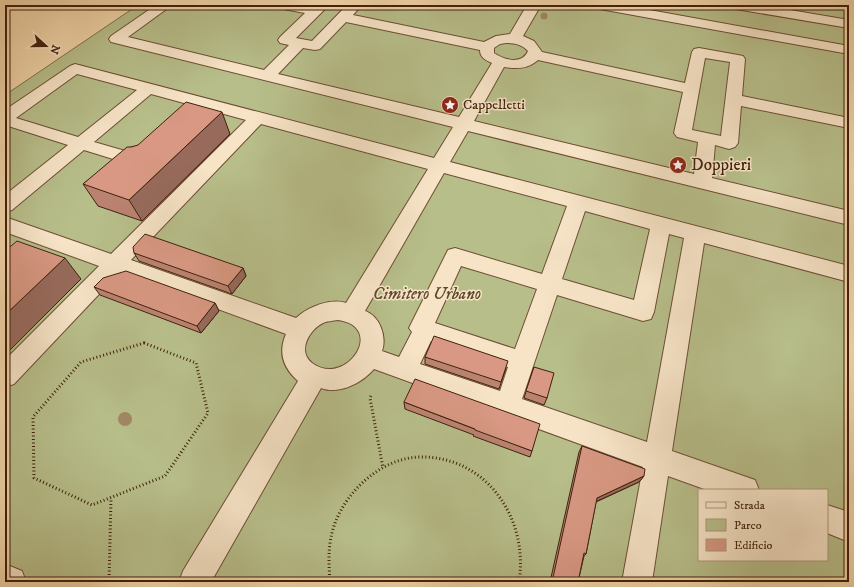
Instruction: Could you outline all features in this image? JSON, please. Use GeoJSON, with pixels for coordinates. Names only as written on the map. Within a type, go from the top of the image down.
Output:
{"type":"FeatureCollection","features":[{"type":"Feature","properties":{"kind":"lane"},"geometry":{"type":"LineString","coordinates":[[165,5],[116,40],[849,218]]}},
{"type":"Feature","properties":{"kind":"lane"},"geometry":{"type":"LineString","coordinates":[[283,5],[318,8]]}},
{"type":"Feature","properties":{"kind":"lane"},"geometry":{"type":"LineString","coordinates":[[318,8],[285,40],[315,46],[355,5]]}},
{"type":"Feature","properties":{"kind":"lane"},"geometry":{"type":"LineString","coordinates":[[514,39],[534,5]]}},
{"type":"Feature","properties":{"kind":"lane"},"geometry":{"type":"LineString","coordinates":[[600,5],[849,50]]}},
{"type":"Feature","properties":{"kind":"lane"},"geometry":{"type":"LineString","coordinates":[[736,5],[782,9],[849,24]]}},
{"type":"Feature","properties":{"kind":"lane"},"geometry":{"type":"LineString","coordinates":[[343,17],[487,47],[495,41],[514,39],[528,43],[535,51],[532,59],[521,63],[500,62],[487,54],[487,47]]}},
{"type":"Feature","properties":{"kind":"lane"},"geometry":{"type":"LineString","coordinates":[[719,55],[722,27]]}},
{"type":"Feature","properties":{"kind":"lane"},"geometry":{"type":"LineString","coordinates":[[267,76],[300,43]]}},
{"type":"Feature","properties":{"kind":"lane"},"geometry":{"type":"LineString","coordinates":[[699,52],[738,59],[729,143],[683,133],[692,89],[699,52]]}},
{"type":"Feature","properties":{"kind":"lane"},"geometry":{"type":"LineString","coordinates":[[534,55],[692,89]]}},
{"type":"Feature","properties":{"kind":"lane"},"geometry":{"type":"LineString","coordinates":[[352,313],[500,62]]}},
{"type":"Feature","properties":{"kind":"lane"},"geometry":{"type":"LineString","coordinates":[[5,119],[74,69],[148,89],[199,109],[257,118],[849,274]]}},
{"type":"Feature","properties":{"kind":"lane"},"geometry":{"type":"LineString","coordinates":[[5,205],[148,89]]}},
{"type":"Feature","properties":{"kind":"lane"},"geometry":{"type":"LineString","coordinates":[[733,99],[849,123]]}},
{"type":"Feature","properties":{"kind":"lane"},"geometry":{"type":"LineString","coordinates":[[5,376],[257,118]]}},
{"type":"Feature","properties":{"kind":"lane"},"geometry":{"type":"LineString","coordinates":[[5,119],[142,162],[159,146]]}},
{"type":"Feature","properties":{"kind":"lane"},"geometry":{"type":"LineString","coordinates":[[702,182],[707,138]]}},
{"type":"Feature","properties":{"kind":"lane"},"geometry":{"type":"LineString","coordinates":[[507,406],[578,202]]}},
{"type":"Feature","properties":{"kind":"lane"},"geometry":{"type":"LineString","coordinates":[[5,224],[300,329]]}},
{"type":"Feature","properties":{"kind":"lane"},"geometry":{"type":"LineString","coordinates":[[523,362],[421,328],[456,256],[643,312],[661,224]]}},
{"type":"Feature","properties":{"kind":"lane"},"geometry":{"type":"LineString","coordinates":[[637,582],[695,233]]}},
{"type":"Feature","properties":{"kind":"lane"},"geometry":{"type":"LineString","coordinates":[[388,364],[373,346],[373,336],[369,326],[362,319],[352,313],[341,311],[323,313],[308,321],[300,329],[294,340],[293,351],[296,362],[303,371],[314,377],[327,380],[340,379],[363,367],[388,364],[742,489]]}},
{"type":"Feature","properties":{"kind":"lane"},"geometry":{"type":"LineString","coordinates":[[388,364],[425,329]]}},
{"type":"Feature","properties":{"kind":"lane"},"geometry":{"type":"LineString","coordinates":[[194,582],[314,377]]}},
{"type":"Feature","properties":{"kind":"lane"},"geometry":{"type":"LineString","coordinates":[[828,519],[849,527]]}},
{"type":"Feature","properties":{"kind":"lane"},"geometry":{"type":"LineString","coordinates":[[5,579],[11,582]]}},
{"type":"Feature","properties":{"kind":"path"},"geometry":{"type":"LineString","coordinates":[[144,343],[196,363],[208,413],[165,476],[111,498],[92,505],[34,478],[32,417],[81,362],[144,343]]}},
{"type":"Feature","properties":{"kind":"path"},"geometry":{"type":"LineString","coordinates":[[383,468],[370,398],[388,364]]}},
{"type":"Feature","properties":{"kind":"path"},"geometry":{"type":"LineString","coordinates":[[330,582],[328,553],[334,523],[349,497],[364,480],[383,468],[403,460],[425,457],[447,460],[467,468],[486,480],[502,498],[513,519],[520,543],[522,569],[519,582]]}},
{"type":"Feature","properties":{"kind":"path"},"geometry":{"type":"LineString","coordinates":[[109,582],[111,498]]}},
{"type":"Feature","properties":{"kind":"green space","name":"Cimitero Urbano"},"geometry":{"type":"Polygon","coordinates":[[[138,5],[849,5],[849,582],[5,582],[5,95],[138,5]]]}},
{"type":"Feature","properties":{"kind":"building"},"geometry":{"type":"Polygon","coordinates":[[[186,102],[222,112],[129,200],[83,184],[127,147],[138,145],[186,102]]]}},
{"type":"Feature","properties":{"kind":"building"},"geometry":{"type":"Polygon","coordinates":[[[145,234],[243,268],[228,286],[134,253],[133,247],[145,234]]]}},
{"type":"Feature","properties":{"kind":"building"},"geometry":{"type":"Polygon","coordinates":[[[17,241],[65,258],[5,315],[5,251],[17,241]]]}},
{"type":"Feature","properties":{"kind":"building"},"geometry":{"type":"Polygon","coordinates":[[[126,271],[215,303],[197,326],[94,287],[103,278],[126,271]]]}},
{"type":"Feature","properties":{"kind":"building"},"geometry":{"type":"Polygon","coordinates":[[[434,336],[508,361],[501,382],[425,357],[434,336]]]}},
{"type":"Feature","properties":{"kind":"building"},"geometry":{"type":"Polygon","coordinates":[[[534,367],[554,373],[547,398],[526,391],[534,367]]]}},
{"type":"Feature","properties":{"kind":"building"},"geometry":{"type":"Polygon","coordinates":[[[415,379],[540,424],[532,451],[404,402],[415,379]]]}},
{"type":"Feature","properties":{"kind":"building"},"geometry":{"type":"Polygon","coordinates":[[[582,446],[645,469],[644,476],[597,498],[586,554],[584,553],[578,582],[552,582],[582,446]]]}},
{"type":"Feature","properties":{"kind":"place","name":"Cappelletti"},"geometry":{"type":"Point","coordinates":[450,105]}},
{"type":"Feature","properties":{"kind":"place","name":"Doppieri"},"geometry":{"type":"Point","coordinates":[678,165]}}]}
